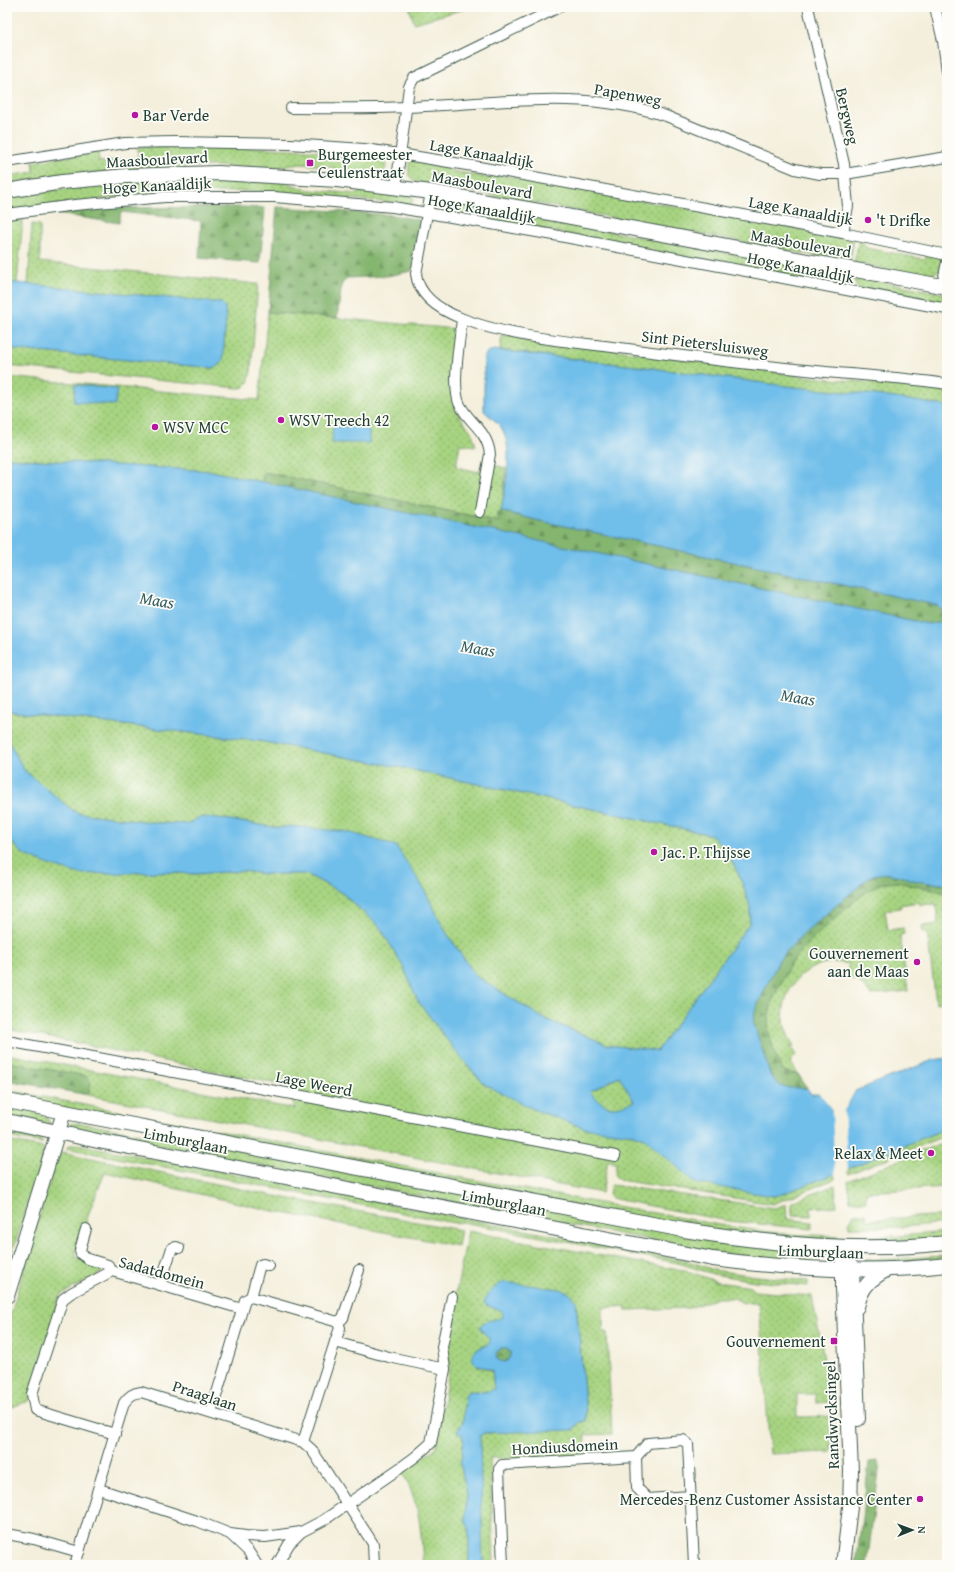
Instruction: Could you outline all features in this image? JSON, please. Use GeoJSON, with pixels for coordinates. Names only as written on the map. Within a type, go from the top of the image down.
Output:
{"type":"FeatureCollection","features":[{"type":"Feature","properties":{"kind":"main road","name":"Maasboulevard"},"geometry":{"type":"LineString","coordinates":[[7,191],[62,182],[126,176],[218,173],[337,180],[431,192],[944,287]]}},
{"type":"Feature","properties":{"kind":"main road","name":"Limburglaan"},"geometry":{"type":"LineString","coordinates":[[7,1101],[684,1230],[762,1242],[812,1247],[901,1247],[947,1243]]}},
{"type":"Feature","properties":{"kind":"main road"},"geometry":{"type":"LineString","coordinates":[[7,1296],[64,1112]]}},
{"type":"Feature","properties":{"kind":"main road","name":"Limburglaan"},"geometry":{"type":"LineString","coordinates":[[7,1121],[98,1141],[713,1259],[765,1266],[847,1269],[888,1269],[947,1265]]}},
{"type":"Feature","properties":{"kind":"main road","name":"Randwycksingel"},"geometry":{"type":"LineString","coordinates":[[843,1247],[854,1318],[858,1402],[856,1484],[850,1507]]}},
{"type":"Feature","properties":{"kind":"main road","name":"Randwycksingel"},"geometry":{"type":"LineString","coordinates":[[843,1565],[850,1507],[847,1269]]}},
{"type":"Feature","properties":{"kind":"main road"},"geometry":{"type":"LineString","coordinates":[[854,1318],[862,1290],[874,1278],[888,1269]]}},
{"type":"Feature","properties":{"kind":"street"},"geometry":{"type":"LineString","coordinates":[[396,187],[409,87],[414,78],[559,7]]}},
{"type":"Feature","properties":{"kind":"street","name":"Bergweg"},"geometry":{"type":"LineString","coordinates":[[808,7],[845,174],[848,206],[843,233]]}},
{"type":"Feature","properties":{"kind":"street"},"geometry":{"type":"LineString","coordinates":[[935,7],[943,41],[947,71]]}},
{"type":"Feature","properties":{"kind":"street","name":"Papenweg"},"geometry":{"type":"LineString","coordinates":[[291,108],[406,107],[544,99],[575,100],[634,107],[666,116],[803,171],[829,175],[845,174],[947,157]]}},
{"type":"Feature","properties":{"kind":"street","name":"Lage Kanaaldijk"},"geometry":{"type":"LineString","coordinates":[[7,162],[125,143],[174,142],[298,145],[342,148],[400,154],[843,233],[947,255]]}},
{"type":"Feature","properties":{"kind":"street","name":"Sint Pietersluisweg"},"geometry":{"type":"LineString","coordinates":[[431,192],[416,274],[417,282],[426,297],[444,310],[462,319],[494,329],[553,339],[759,365],[947,384]]}},
{"type":"Feature","properties":{"kind":"street","name":"Hoge Kanaaldijk"},"geometry":{"type":"LineString","coordinates":[[7,214],[165,197],[274,197],[393,207],[554,235],[947,309]]}},
{"type":"Feature","properties":{"kind":"street"},"geometry":{"type":"LineString","coordinates":[[944,287],[947,262]]}},
{"type":"Feature","properties":{"kind":"street"},"geometry":{"type":"LineString","coordinates":[[462,319],[456,385],[457,396],[459,404],[485,436],[489,445],[489,461],[480,512]]}},
{"type":"Feature","properties":{"kind":"street","name":"Lage Weerd"},"geometry":{"type":"LineString","coordinates":[[7,1040],[615,1156]]}},
{"type":"Feature","properties":{"kind":"street"},"geometry":{"type":"LineString","coordinates":[[86,1229],[80,1250],[81,1254],[88,1259],[108,1264],[112,1271]]}},
{"type":"Feature","properties":{"kind":"street"},"geometry":{"type":"LineString","coordinates":[[160,1285],[172,1248],[179,1248]]}},
{"type":"Feature","properties":{"kind":"street"},"geometry":{"type":"LineString","coordinates":[[251,1297],[260,1265],[263,1264],[269,1266]]}},
{"type":"Feature","properties":{"kind":"street"},"geometry":{"type":"LineString","coordinates":[[338,1322],[343,1318],[359,1270]]}},
{"type":"Feature","properties":{"kind":"street","name":"Sadatdomein"},"geometry":{"type":"LineString","coordinates":[[115,1434],[35,1410],[32,1394],[63,1299],[71,1293],[112,1271],[242,1309]]}},
{"type":"Feature","properties":{"kind":"street"},"geometry":{"type":"LineString","coordinates":[[211,1413],[245,1300],[251,1297],[338,1322]]}},
{"type":"Feature","properties":{"kind":"street"},"geometry":{"type":"LineString","coordinates":[[278,1565],[289,1544],[301,1532],[324,1520],[415,1458],[431,1443],[445,1369],[442,1347],[452,1297]]}},
{"type":"Feature","properties":{"kind":"street"},"geometry":{"type":"LineString","coordinates":[[338,1322],[340,1328],[304,1442],[312,1450],[373,1544],[374,1565]]}},
{"type":"Feature","properties":{"kind":"street"},"geometry":{"type":"LineString","coordinates":[[335,1342],[390,1357],[445,1369]]}},
{"type":"Feature","properties":{"kind":"street","name":"Praaglaan"},"geometry":{"type":"LineString","coordinates":[[75,1565],[124,1403],[129,1396],[135,1393],[147,1393],[304,1442]]}},
{"type":"Feature","properties":{"kind":"street"},"geometry":{"type":"LineString","coordinates":[[690,1496],[648,1498],[637,1488],[636,1457],[648,1443],[683,1440],[688,1444],[694,1565]]}},
{"type":"Feature","properties":{"kind":"street","name":"Hondiusdomein"},"geometry":{"type":"LineString","coordinates":[[502,1565],[499,1469],[502,1465],[636,1457]]}},
{"type":"Feature","properties":{"kind":"street"},"geometry":{"type":"LineString","coordinates":[[99,1489],[198,1521],[230,1534],[265,1537],[301,1532]]}},
{"type":"Feature","properties":{"kind":"street"},"geometry":{"type":"LineString","coordinates":[[7,1534],[34,1539],[79,1552]]}},
{"type":"Feature","properties":{"kind":"street"},"geometry":{"type":"LineString","coordinates":[[230,1534],[248,1551],[257,1565]]}},
{"type":"Feature","properties":{"kind":"green space"},"geometry":{"type":"Polygon","coordinates":[[[409,7],[468,7],[468,8],[414,23],[409,7]]]}},
{"type":"Feature","properties":{"kind":"green space"},"geometry":{"type":"Polygon","coordinates":[[[138,147],[231,147],[323,151],[384,157],[386,165],[385,170],[379,177],[351,174],[325,166],[300,164],[274,168],[215,166],[136,169],[57,176],[7,184],[7,176],[34,172],[33,162],[98,152],[99,162],[138,158],[138,147]]]}},
{"type":"Feature","properties":{"kind":"green space"},"geometry":{"type":"Polygon","coordinates":[[[414,160],[448,166],[452,171],[490,178],[496,174],[854,239],[850,262],[416,182],[411,178],[408,171],[410,162],[414,160]]]}},
{"type":"Feature","properties":{"kind":"green space"},"geometry":{"type":"Polygon","coordinates":[[[212,179],[280,181],[309,190],[358,194],[362,190],[396,192],[411,195],[414,199],[411,204],[253,191],[136,195],[7,211],[7,197],[132,181],[212,179]]]}},
{"type":"Feature","properties":{"kind":"green space"},"geometry":{"type":"Polygon","coordinates":[[[448,202],[848,275],[852,289],[446,211],[444,204],[448,202]]]}},
{"type":"Feature","properties":{"kind":"green space"},"geometry":{"type":"Polygon","coordinates":[[[277,207],[393,215],[420,220],[412,271],[387,276],[347,278],[342,284],[337,318],[268,312],[277,207]]]}},
{"type":"Feature","properties":{"kind":"green space"},"geometry":{"type":"Polygon","coordinates":[[[104,208],[265,208],[260,263],[199,258],[201,221],[121,212],[119,223],[57,214],[104,208]]]}},
{"type":"Feature","properties":{"kind":"green space"},"geometry":{"type":"Polygon","coordinates":[[[22,219],[17,283],[7,282],[7,221],[22,219]]]}},
{"type":"Feature","properties":{"kind":"green space"},"geometry":{"type":"Polygon","coordinates":[[[32,224],[40,225],[40,262],[258,284],[251,372],[248,383],[244,387],[239,388],[7,366],[7,349],[214,368],[220,365],[221,303],[28,284],[32,224]]]}},
{"type":"Feature","properties":{"kind":"green space"},"geometry":{"type":"Polygon","coordinates":[[[859,240],[861,240],[867,248],[924,259],[930,254],[940,257],[943,264],[940,270],[927,277],[854,263],[859,240]]]}},
{"type":"Feature","properties":{"kind":"green space"},"geometry":{"type":"Polygon","coordinates":[[[853,276],[947,294],[947,305],[857,289],[853,276]]]}},
{"type":"Feature","properties":{"kind":"green space"},"geometry":{"type":"Polygon","coordinates":[[[268,312],[457,329],[452,387],[453,400],[457,412],[472,433],[476,446],[460,444],[456,467],[479,472],[482,462],[506,468],[501,522],[264,472],[262,482],[211,471],[7,458],[7,377],[259,400],[268,312]]]}},
{"type":"Feature","properties":{"kind":"green space"},"geometry":{"type":"Polygon","coordinates":[[[502,334],[810,377],[947,391],[947,406],[876,395],[794,387],[500,350],[502,334]]]}},
{"type":"Feature","properties":{"kind":"green space"},"geometry":{"type":"Polygon","coordinates":[[[264,472],[500,522],[496,513],[501,511],[536,520],[936,605],[941,608],[942,619],[938,622],[929,624],[262,482],[264,472]]]}},
{"type":"Feature","properties":{"kind":"green space"},"geometry":{"type":"Polygon","coordinates":[[[7,711],[259,741],[404,768],[712,835],[730,857],[743,885],[750,905],[749,924],[657,1051],[608,1045],[543,1018],[476,976],[446,932],[423,887],[395,846],[290,826],[279,828],[217,818],[200,817],[187,824],[159,823],[72,811],[24,770],[7,738],[7,711]]]}},
{"type":"Feature","properties":{"kind":"green space"},"geometry":{"type":"Polygon","coordinates":[[[7,837],[9,839],[158,872],[195,874],[243,871],[264,874],[306,874],[342,893],[380,927],[404,968],[418,1001],[454,1049],[484,1084],[533,1109],[584,1128],[633,1134],[645,1138],[666,1156],[773,1196],[835,1173],[835,1179],[773,1204],[619,1180],[615,1176],[616,1164],[608,1160],[602,1193],[88,1095],[90,1087],[86,1076],[7,1062],[7,1054],[295,1109],[288,1086],[7,1029],[7,837]]]}},
{"type":"Feature","properties":{"kind":"green space"},"geometry":{"type":"Polygon","coordinates":[[[878,873],[892,874],[923,882],[947,885],[947,893],[898,882],[878,884],[853,902],[808,943],[790,964],[772,1001],[768,1018],[768,1030],[774,1052],[782,1069],[790,1074],[798,1074],[807,1088],[780,1086],[774,1080],[770,1072],[753,1024],[755,1011],[761,996],[779,960],[794,944],[810,928],[860,885],[878,873]]]}},
{"type":"Feature","properties":{"kind":"green space"},"geometry":{"type":"Polygon","coordinates":[[[886,882],[898,882],[947,893],[947,1001],[936,1003],[927,932],[923,932],[922,926],[938,924],[936,904],[920,905],[919,902],[900,905],[901,908],[885,910],[888,930],[904,928],[904,934],[900,935],[908,991],[871,995],[858,981],[845,977],[849,964],[830,962],[818,965],[809,970],[794,983],[785,1001],[785,1024],[794,1046],[790,1046],[796,1055],[790,1061],[798,1074],[785,1072],[778,1063],[774,1052],[768,1030],[768,1018],[772,1001],[790,964],[808,943],[853,902],[869,889],[886,882]]]}},
{"type":"Feature","properties":{"kind":"green space"},"geometry":{"type":"Polygon","coordinates":[[[7,1062],[86,1076],[91,1082],[88,1095],[7,1080],[7,1062]]]}},
{"type":"Feature","properties":{"kind":"green space"},"geometry":{"type":"Polygon","coordinates":[[[619,1076],[634,1101],[619,1108],[602,1105],[589,1092],[619,1076]]]}},
{"type":"Feature","properties":{"kind":"green space"},"geometry":{"type":"Polygon","coordinates":[[[7,1090],[469,1179],[725,1226],[785,1234],[838,1236],[837,1240],[724,1234],[7,1097],[7,1090]]]}},
{"type":"Feature","properties":{"kind":"green space"},"geometry":{"type":"Polygon","coordinates":[[[7,1104],[32,1110],[48,1119],[50,1124],[7,1118],[7,1104]]]}},
{"type":"Feature","properties":{"kind":"green space"},"geometry":{"type":"Polygon","coordinates":[[[79,1123],[175,1140],[195,1139],[810,1251],[809,1263],[734,1256],[67,1128],[70,1124],[79,1123]]]}},
{"type":"Feature","properties":{"kind":"green space"},"geometry":{"type":"Polygon","coordinates":[[[7,1125],[34,1132],[43,1143],[7,1137],[7,1125]]]}},
{"type":"Feature","properties":{"kind":"green space"},"geometry":{"type":"Polygon","coordinates":[[[947,1128],[947,1135],[848,1174],[848,1168],[947,1128]]]}},
{"type":"Feature","properties":{"kind":"green space"},"geometry":{"type":"Polygon","coordinates":[[[7,1141],[44,1148],[41,1165],[7,1268],[7,1141]]]}},
{"type":"Feature","properties":{"kind":"green space"},"geometry":{"type":"Polygon","coordinates":[[[944,1142],[947,1147],[947,1187],[866,1192],[866,1201],[850,1201],[848,1181],[944,1142]]]}},
{"type":"Feature","properties":{"kind":"green space"},"geometry":{"type":"Polygon","coordinates":[[[77,1144],[691,1262],[714,1270],[808,1281],[808,1286],[755,1281],[713,1274],[678,1263],[462,1222],[454,1223],[66,1148],[77,1144]]]}},
{"type":"Feature","properties":{"kind":"green space"},"geometry":{"type":"Polygon","coordinates":[[[62,1152],[280,1197],[461,1230],[458,1246],[277,1212],[105,1172],[91,1207],[75,1256],[102,1267],[101,1273],[60,1295],[29,1401],[12,1407],[7,1421],[7,1327],[56,1160],[62,1152]]]}},
{"type":"Feature","properties":{"kind":"green space"},"geometry":{"type":"Polygon","coordinates":[[[611,1185],[775,1208],[786,1204],[787,1219],[812,1222],[812,1229],[728,1221],[610,1198],[609,1194],[611,1185]]]}},
{"type":"Feature","properties":{"kind":"green space"},"geometry":{"type":"Polygon","coordinates":[[[835,1185],[837,1206],[811,1208],[811,1216],[792,1215],[792,1202],[835,1185]]]}},
{"type":"Feature","properties":{"kind":"green space"},"geometry":{"type":"Polygon","coordinates":[[[854,1214],[866,1214],[867,1220],[947,1215],[947,1223],[901,1227],[849,1227],[849,1223],[854,1214]]]}},
{"type":"Feature","properties":{"kind":"green space"},"geometry":{"type":"Polygon","coordinates":[[[468,1231],[690,1272],[718,1282],[751,1287],[755,1291],[812,1296],[824,1359],[829,1402],[816,1403],[815,1394],[797,1394],[797,1417],[831,1416],[831,1452],[770,1454],[759,1303],[743,1303],[734,1298],[718,1298],[689,1308],[626,1310],[625,1306],[603,1308],[603,1332],[607,1332],[612,1434],[585,1435],[585,1456],[490,1458],[494,1565],[483,1565],[479,1456],[466,1486],[467,1494],[465,1520],[469,1528],[469,1565],[423,1565],[420,1528],[416,1506],[413,1495],[402,1472],[435,1449],[450,1364],[446,1345],[468,1231]],[[507,1283],[486,1305],[502,1311],[501,1318],[481,1331],[486,1334],[490,1340],[489,1344],[482,1346],[477,1366],[492,1370],[494,1390],[486,1392],[476,1391],[465,1398],[463,1422],[457,1432],[462,1435],[464,1443],[480,1447],[479,1436],[484,1433],[574,1428],[580,1422],[586,1421],[577,1311],[569,1293],[560,1289],[507,1283]]]}},
{"type":"Feature","properties":{"kind":"green space"},"geometry":{"type":"Polygon","coordinates":[[[947,1232],[947,1240],[852,1243],[848,1237],[898,1236],[947,1232]]]}},
{"type":"Feature","properties":{"kind":"green space"},"geometry":{"type":"Polygon","coordinates":[[[947,1256],[947,1260],[929,1262],[862,1262],[863,1260],[947,1256]]]}},
{"type":"Feature","properties":{"kind":"green space"},"geometry":{"type":"Polygon","coordinates":[[[500,1348],[506,1348],[510,1352],[510,1358],[506,1362],[500,1362],[496,1358],[496,1352],[500,1348]]]}},
{"type":"Feature","properties":{"kind":"green space"},"geometry":{"type":"Polygon","coordinates":[[[878,1461],[880,1463],[867,1565],[856,1565],[869,1462],[878,1461]]]}},
{"type":"Feature","properties":{"kind":"water"},"geometry":{"type":"Polygon","coordinates":[[[7,282],[221,303],[225,307],[226,319],[223,360],[220,365],[214,368],[7,349],[7,282]]]}},
{"type":"Feature","properties":{"kind":"water","name":"Maas"},"geometry":{"type":"Polygon","coordinates":[[[494,350],[644,367],[794,387],[876,395],[947,406],[947,885],[922,882],[890,874],[877,874],[871,876],[805,932],[779,960],[756,1008],[753,1021],[771,1077],[780,1086],[789,1088],[807,1088],[811,1094],[821,1094],[832,1111],[844,1111],[855,1091],[933,1060],[947,1058],[947,1128],[835,1174],[779,1195],[773,1196],[695,1183],[645,1138],[633,1134],[584,1128],[533,1109],[484,1084],[454,1049],[418,1001],[404,968],[380,927],[342,893],[306,874],[264,874],[243,871],[195,874],[158,872],[80,874],[49,865],[23,854],[7,837],[7,738],[24,770],[72,810],[78,813],[159,823],[187,824],[200,817],[217,818],[279,828],[290,826],[348,832],[396,846],[423,887],[446,932],[476,976],[543,1018],[608,1045],[657,1051],[749,924],[750,905],[743,885],[730,857],[712,835],[404,768],[259,741],[7,711],[7,458],[211,471],[929,624],[938,622],[942,619],[941,608],[936,605],[536,520],[501,511],[508,467],[508,455],[505,434],[500,426],[484,411],[484,357],[487,352],[494,350]],[[619,1076],[590,1092],[605,1105],[610,1107],[620,1106],[634,1101],[619,1076]]]}},
{"type":"Feature","properties":{"kind":"water"},"geometry":{"type":"Polygon","coordinates":[[[75,385],[117,389],[115,405],[74,402],[75,385]]]}},
{"type":"Feature","properties":{"kind":"water"},"geometry":{"type":"Polygon","coordinates":[[[333,426],[369,427],[369,443],[332,443],[333,426]]]}},
{"type":"Feature","properties":{"kind":"water"},"geometry":{"type":"Polygon","coordinates":[[[503,1282],[560,1289],[569,1293],[576,1300],[586,1421],[580,1422],[573,1430],[484,1433],[480,1436],[483,1565],[469,1565],[469,1528],[465,1520],[467,1494],[460,1463],[463,1456],[462,1448],[464,1443],[462,1435],[457,1432],[463,1422],[465,1397],[468,1391],[486,1392],[494,1389],[492,1370],[474,1362],[473,1356],[475,1350],[489,1344],[490,1340],[481,1329],[481,1325],[483,1323],[501,1318],[502,1316],[502,1311],[484,1303],[489,1293],[503,1282]],[[500,1348],[496,1353],[497,1359],[503,1362],[507,1361],[510,1357],[510,1352],[506,1348],[500,1348]]]}},
{"type":"Feature","properties":{"kind":"pier"},"geometry":{"type":"Polygon","coordinates":[[[852,1091],[855,1091],[844,1111],[848,1170],[835,1176],[832,1111],[820,1093],[823,1093],[833,1109],[843,1109],[852,1091]]]}},
{"type":"Feature","properties":{"kind":"place","name":"Bar Verde"},"geometry":{"type":"Point","coordinates":[135,115]}},
{"type":"Feature","properties":{"kind":"place","name":"Burgemeester Ceulenstraat"},"geometry":{"type":"Point","coordinates":[310,163]}},
{"type":"Feature","properties":{"kind":"place","name":"'t Drifke"},"geometry":{"type":"Point","coordinates":[868,220]}},
{"type":"Feature","properties":{"kind":"place","name":"WSV Treech 42"},"geometry":{"type":"Point","coordinates":[281,420]}},
{"type":"Feature","properties":{"kind":"place","name":"WSV MCC"},"geometry":{"type":"Point","coordinates":[155,427]}},
{"type":"Feature","properties":{"kind":"place","name":"Jac. P. Thijsse"},"geometry":{"type":"Point","coordinates":[654,852]}},
{"type":"Feature","properties":{"kind":"place","name":"Gouvernement aan de Maas"},"geometry":{"type":"Point","coordinates":[917,962]}},
{"type":"Feature","properties":{"kind":"place","name":"Relax & Meet"},"geometry":{"type":"Point","coordinates":[931,1153]}},
{"type":"Feature","properties":{"kind":"place","name":"Gouvernement"},"geometry":{"type":"Point","coordinates":[834,1341]}},
{"type":"Feature","properties":{"kind":"place","name":"Mercedes-Benz Customer Assistance Center"},"geometry":{"type":"Point","coordinates":[920,1499]}}]}
